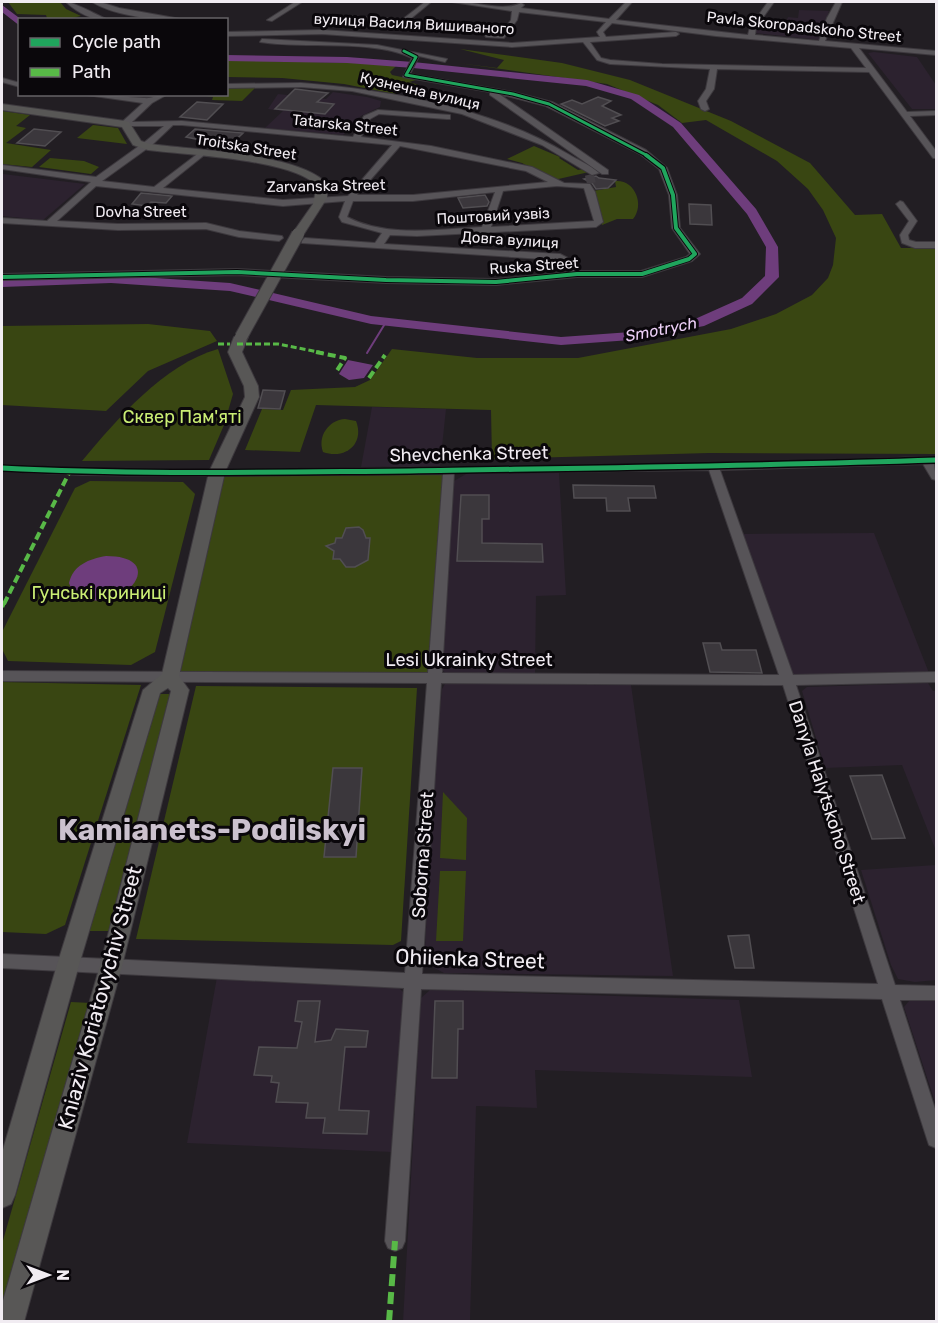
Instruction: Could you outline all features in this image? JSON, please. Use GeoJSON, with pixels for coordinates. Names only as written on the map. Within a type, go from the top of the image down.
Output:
{"type":"FeatureCollection","features":[{"type":"Feature","properties":{"kind":"main road"},"geometry":{"type":"LineString","coordinates":[[2,107],[124,124],[137,143],[144,146]]}},
{"type":"Feature","properties":{"kind":"main road","name":"Troitska Street"},"geometry":{"type":"LineString","coordinates":[[144,146],[254,161],[308,173],[321,180],[324,189],[321,199]]}},
{"type":"Feature","properties":{"kind":"main road"},"geometry":{"type":"LineString","coordinates":[[302,237],[321,199]]}},
{"type":"Feature","properties":{"kind":"main road","name":"Kniaziv Koriatovychiv Street"},"geometry":{"type":"LineString","coordinates":[[2,1195],[68,965],[152,690],[170,677],[217,472],[252,397],[251,386],[235,352],[241,337],[302,237]]}},
{"type":"Feature","properties":{"kind":"main road","name":"Kniaziv Koriatovychiv Street"},"geometry":{"type":"LineString","coordinates":[[10,1322],[111,966],[180,690],[170,677]]}},
{"type":"Feature","properties":{"kind":"street"},"geometry":{"type":"LineString","coordinates":[[69,2],[83,12],[100,18]]}},
{"type":"Feature","properties":{"kind":"street"},"geometry":{"type":"LineString","coordinates":[[95,2],[118,10],[170,18]]}},
{"type":"Feature","properties":{"kind":"street"},"geometry":{"type":"LineString","coordinates":[[270,20],[299,2]]}},
{"type":"Feature","properties":{"kind":"street"},"geometry":{"type":"LineString","coordinates":[[404,21],[428,2]]}},
{"type":"Feature","properties":{"kind":"street","name":"Pavla Skoropadskoho Street"},"geometry":{"type":"LineString","coordinates":[[454,2],[751,38],[936,53]]}},
{"type":"Feature","properties":{"kind":"street"},"geometry":{"type":"LineString","coordinates":[[502,37],[514,20],[516,9],[525,2]]}},
{"type":"Feature","properties":{"kind":"street"},"geometry":{"type":"LineString","coordinates":[[604,39],[600,32],[629,2]]}},
{"type":"Feature","properties":{"kind":"street"},"geometry":{"type":"LineString","coordinates":[[751,38],[753,27],[771,2]]}},
{"type":"Feature","properties":{"kind":"street"},"geometry":{"type":"LineString","coordinates":[[821,44],[830,18],[839,2]]}},
{"type":"Feature","properties":{"kind":"street"},"geometry":{"type":"LineString","coordinates":[[342,18],[404,21],[442,31],[502,37],[517,44]]}},
{"type":"Feature","properties":{"kind":"street"},"geometry":{"type":"LineString","coordinates":[[228,29],[273,32]]}},
{"type":"Feature","properties":{"kind":"street","name":"вулиця Василя Вишиваного"},"geometry":{"type":"LineString","coordinates":[[228,34],[330,32],[517,44],[708,32]]}},
{"type":"Feature","properties":{"kind":"street"},"geometry":{"type":"LineString","coordinates":[[228,40],[404,51],[444,60]]}},
{"type":"Feature","properties":{"kind":"street"},"geometry":{"type":"LineString","coordinates":[[585,40],[599,58],[606,62],[872,70]]}},
{"type":"Feature","properties":{"kind":"street"},"geometry":{"type":"LineString","coordinates":[[854,47],[936,156]]}},
{"type":"Feature","properties":{"kind":"street","name":"Ruska Street"},"geometry":{"type":"LineString","coordinates":[[2,277],[237,272],[386,280],[496,282],[577,274],[642,274],[690,259],[695,254],[676,228],[673,195],[663,168],[643,152],[562,110],[519,96],[406,75],[416,59],[414,55],[404,51]]}},
{"type":"Feature","properties":{"kind":"street"},"geometry":{"type":"LineString","coordinates":[[705,109],[702,101],[710,89],[714,66]]}},
{"type":"Feature","properties":{"kind":"street"},"geometry":{"type":"LineString","coordinates":[[2,80],[18,85]]}},
{"type":"Feature","properties":{"kind":"street","name":"Кузнечна вулиця"},"geometry":{"type":"LineString","coordinates":[[228,86],[301,85],[352,89],[476,117],[545,143],[600,174]]}},
{"type":"Feature","properties":{"kind":"street"},"geometry":{"type":"LineString","coordinates":[[486,89],[517,108],[600,174]]}},
{"type":"Feature","properties":{"kind":"street"},"geometry":{"type":"LineString","coordinates":[[102,96],[149,101]]}},
{"type":"Feature","properties":{"kind":"street"},"geometry":{"type":"LineString","coordinates":[[124,124],[149,101],[160,96]]}},
{"type":"Feature","properties":{"kind":"street"},"geometry":{"type":"LineString","coordinates":[[356,139],[367,118],[378,112],[476,117]]}},
{"type":"Feature","properties":{"kind":"street"},"geometry":{"type":"LineString","coordinates":[[905,114],[936,113]]}},
{"type":"Feature","properties":{"kind":"street","name":"Tatarska Street"},"geometry":{"type":"LineString","coordinates":[[124,124],[170,124],[399,143],[529,169],[558,183]]}},
{"type":"Feature","properties":{"kind":"street"},"geometry":{"type":"LineString","coordinates":[[49,224],[96,181],[170,124]]}},
{"type":"Feature","properties":{"kind":"street"},"geometry":{"type":"LineString","coordinates":[[350,198],[399,143]]}},
{"type":"Feature","properties":{"kind":"street"},"geometry":{"type":"LineString","coordinates":[[157,188],[200,154]]}},
{"type":"Feature","properties":{"kind":"street","name":"Zarvanska Street"},"geometry":{"type":"LineString","coordinates":[[2,167],[96,181],[283,203],[321,199],[412,198],[558,183]]}},
{"type":"Feature","properties":{"kind":"street"},"geometry":{"type":"LineString","coordinates":[[558,183],[600,174]]}},
{"type":"Feature","properties":{"kind":"street"},"geometry":{"type":"LineString","coordinates":[[558,183],[586,180]]}},
{"type":"Feature","properties":{"kind":"street","name":"Поштовий узвіз"},"geometry":{"type":"LineString","coordinates":[[350,198],[343,217],[345,220],[387,232],[598,224],[591,192],[587,186],[558,183]]}},
{"type":"Feature","properties":{"kind":"street"},"geometry":{"type":"LineString","coordinates":[[486,229],[500,189]]}},
{"type":"Feature","properties":{"kind":"street"},"geometry":{"type":"LineString","coordinates":[[900,204],[913,221],[904,235],[904,241],[915,245],[936,245]]}},
{"type":"Feature","properties":{"kind":"street","name":"Dovha Street"},"geometry":{"type":"LineString","coordinates":[[2,221],[126,228],[199,225],[247,236],[279,238]]}},
{"type":"Feature","properties":{"kind":"street"},"geometry":{"type":"LineString","coordinates":[[302,237],[378,246],[387,232]]}},
{"type":"Feature","properties":{"kind":"street","name":"Довга вулиця"},"geometry":{"type":"LineString","coordinates":[[378,246],[560,257],[572,263],[577,274]]}},
{"type":"Feature","properties":{"kind":"street"},"geometry":{"type":"LineString","coordinates":[[932,460],[936,477]]}},
{"type":"Feature","properties":{"kind":"street","name":"Shevchenka Street"},"geometry":{"type":"LineString","coordinates":[[2,468],[83,472],[217,472],[713,467],[932,460]]}},
{"type":"Feature","properties":{"kind":"street","name":"Danyla Halytskoho Street"},"geometry":{"type":"LineString","coordinates":[[713,467],[788,680],[936,1138]]}},
{"type":"Feature","properties":{"kind":"street","name":"Soborna Street"},"geometry":{"type":"LineString","coordinates":[[395,1241],[449,469]]}},
{"type":"Feature","properties":{"kind":"street","name":"Lesi Ukrainky Street"},"geometry":{"type":"LineString","coordinates":[[2,676],[788,680],[936,676]]}},
{"type":"Feature","properties":{"kind":"street","name":"Ohiienka Street"},"geometry":{"type":"LineString","coordinates":[[2,962],[413,979],[888,994],[936,993]]}},
{"type":"Feature","properties":{"kind":"shaded area"},"geometry":{"type":"Polygon","coordinates":[[[799,10],[829,11],[820,40],[755,33],[760,22],[786,22],[788,17],[798,18],[799,10]]]}},
{"type":"Feature","properties":{"kind":"shaded area"},"geometry":{"type":"Polygon","coordinates":[[[868,53],[917,57],[936,85],[936,109],[912,109],[868,53]]]}},
{"type":"Feature","properties":{"kind":"shaded area"},"geometry":{"type":"Polygon","coordinates":[[[333,92],[381,101],[380,107],[361,116],[343,135],[265,128],[283,111],[268,109],[278,94],[326,99],[333,92]]]}},
{"type":"Feature","properties":{"kind":"shaded area"},"geometry":{"type":"Polygon","coordinates":[[[3,174],[85,184],[43,220],[2,216],[3,174]]]}},
{"type":"Feature","properties":{"kind":"shaded area"},"geometry":{"type":"Polygon","coordinates":[[[348,360],[373,365],[364,378],[349,380],[339,374],[348,360]]]}},
{"type":"Feature","properties":{"kind":"shaded area"},"geometry":{"type":"Polygon","coordinates":[[[372,407],[446,409],[440,466],[361,467],[372,407]]]}},
{"type":"Feature","properties":{"kind":"shaded area"},"geometry":{"type":"Polygon","coordinates":[[[559,473],[566,595],[536,596],[535,677],[449,675],[440,665],[454,481],[466,474],[559,473]]]}},
{"type":"Feature","properties":{"kind":"shaded area"},"geometry":{"type":"Polygon","coordinates":[[[874,533],[929,673],[798,677],[791,673],[742,534],[874,533]]]}},
{"type":"Feature","properties":{"kind":"shaded area"},"geometry":{"type":"Polygon","coordinates":[[[106,556],[124,558],[134,564],[138,572],[136,580],[129,589],[118,596],[104,600],[89,600],[76,594],[69,583],[74,572],[88,561],[106,556]]]}},
{"type":"Feature","properties":{"kind":"shaded area"},"geometry":{"type":"Polygon","coordinates":[[[451,682],[631,685],[673,976],[444,973],[429,965],[425,948],[434,772],[442,689],[445,684],[451,682]]]}},
{"type":"Feature","properties":{"kind":"shaded area"},"geometry":{"type":"Polygon","coordinates":[[[928,683],[933,691],[936,691],[936,851],[902,765],[825,768],[802,691],[807,687],[928,683]]]}},
{"type":"Feature","properties":{"kind":"shaded area"},"geometry":{"type":"Polygon","coordinates":[[[936,865],[936,980],[915,982],[898,979],[891,965],[861,870],[936,865]]]}},
{"type":"Feature","properties":{"kind":"shaded area"},"geometry":{"type":"Polygon","coordinates":[[[217,977],[396,985],[404,993],[392,1152],[187,1143],[217,977]]]}},
{"type":"Feature","properties":{"kind":"shaded area"},"geometry":{"type":"Polygon","coordinates":[[[430,990],[739,1000],[752,1077],[535,1070],[537,1108],[476,1106],[470,1321],[403,1322],[421,998],[430,990]]]}},
{"type":"Feature","properties":{"kind":"shaded area"},"geometry":{"type":"Polygon","coordinates":[[[936,1000],[936,1105],[904,1007],[909,1001],[936,1000]]]}},
{"type":"Feature","properties":{"kind":"green space"},"geometry":{"type":"Polygon","coordinates":[[[8,2],[60,2],[66,9],[81,16],[47,18],[46,15],[17,14],[8,2]]]}},
{"type":"Feature","properties":{"kind":"green space"},"geometry":{"type":"Polygon","coordinates":[[[460,49],[562,63],[630,80],[731,121],[810,163],[855,215],[882,214],[901,248],[936,248],[936,454],[709,453],[492,459],[491,410],[316,405],[300,452],[245,450],[262,409],[283,410],[291,390],[355,387],[370,380],[392,349],[477,358],[578,358],[731,329],[776,314],[812,295],[828,278],[833,265],[836,238],[823,210],[808,189],[777,161],[706,120],[682,123],[658,105],[607,84],[458,63],[497,68],[504,60],[460,49]]]}},
{"type":"Feature","properties":{"kind":"green space"},"geometry":{"type":"Polygon","coordinates":[[[228,60],[398,64],[390,72],[392,75],[416,80],[409,82],[419,85],[395,94],[344,84],[282,78],[228,77],[228,60]]]}},
{"type":"Feature","properties":{"kind":"green space"},"geometry":{"type":"Polygon","coordinates":[[[228,86],[257,86],[242,101],[212,100],[213,97],[206,96],[228,96],[228,86]]]}},
{"type":"Feature","properties":{"kind":"green space"},"geometry":{"type":"Polygon","coordinates":[[[2,111],[30,115],[16,126],[26,128],[6,143],[51,150],[32,167],[2,164],[2,111]]]}},
{"type":"Feature","properties":{"kind":"green space"},"geometry":{"type":"Polygon","coordinates":[[[93,125],[118,128],[127,144],[77,138],[93,125]]]}},
{"type":"Feature","properties":{"kind":"green space"},"geometry":{"type":"Polygon","coordinates":[[[534,146],[560,157],[578,170],[584,169],[589,172],[554,180],[522,163],[507,159],[534,146]]]}},
{"type":"Feature","properties":{"kind":"green space"},"geometry":{"type":"Polygon","coordinates":[[[50,158],[84,161],[99,167],[91,174],[39,167],[50,158]]]}},
{"type":"Feature","properties":{"kind":"green space"},"geometry":{"type":"Polygon","coordinates":[[[615,181],[622,181],[633,188],[638,207],[633,219],[617,219],[602,225],[593,191],[616,187],[615,181]]]}},
{"type":"Feature","properties":{"kind":"green space"},"geometry":{"type":"Polygon","coordinates":[[[148,324],[210,331],[217,341],[148,371],[106,411],[2,405],[2,326],[148,324]]]}},
{"type":"Feature","properties":{"kind":"green space","name":"Сквер Пам'яті"},"geometry":{"type":"Polygon","coordinates":[[[218,349],[233,394],[224,425],[209,460],[82,461],[126,411],[160,380],[198,356],[218,349]]]}},
{"type":"Feature","properties":{"kind":"green space"},"geometry":{"type":"Polygon","coordinates":[[[345,419],[356,421],[358,437],[355,443],[351,448],[339,454],[323,452],[322,440],[326,430],[334,422],[345,419]]]}},
{"type":"Feature","properties":{"kind":"green space"},"geometry":{"type":"Polygon","coordinates":[[[449,469],[434,678],[170,677],[217,472],[449,469]]]}},
{"type":"Feature","properties":{"kind":"green space","name":"Гунські криниці"},"geometry":{"type":"Polygon","coordinates":[[[90,481],[183,482],[195,494],[155,652],[131,665],[8,661],[2,649],[2,632],[75,488],[90,481]]]}},
{"type":"Feature","properties":{"kind":"green space"},"geometry":{"type":"Polygon","coordinates":[[[2,682],[141,685],[65,925],[46,934],[2,932],[2,682]]]}},
{"type":"Feature","properties":{"kind":"green space"},"geometry":{"type":"Polygon","coordinates":[[[196,686],[417,688],[401,941],[393,945],[136,939],[196,686]]]}},
{"type":"Feature","properties":{"kind":"green space"},"geometry":{"type":"Polygon","coordinates":[[[158,694],[172,694],[113,931],[87,931],[158,694]]]}},
{"type":"Feature","properties":{"kind":"green space"},"geometry":{"type":"Polygon","coordinates":[[[443,792],[467,818],[466,860],[440,858],[443,792]]]}},
{"type":"Feature","properties":{"kind":"green space"},"geometry":{"type":"Polygon","coordinates":[[[440,871],[466,871],[463,941],[436,941],[440,871]]]}},
{"type":"Feature","properties":{"kind":"green space"},"geometry":{"type":"Polygon","coordinates":[[[71,1002],[91,1003],[2,1303],[2,1244],[71,1002]]]}},
{"type":"Feature","properties":{"kind":"building"},"geometry":{"type":"Polygon","coordinates":[[[295,89],[328,93],[317,102],[334,104],[325,114],[275,109],[295,89]]]}},
{"type":"Feature","properties":{"kind":"building"},"geometry":{"type":"Polygon","coordinates":[[[598,97],[611,101],[602,106],[621,115],[612,118],[619,121],[605,126],[561,104],[572,100],[582,104],[598,97]]]}},
{"type":"Feature","properties":{"kind":"building"},"geometry":{"type":"Polygon","coordinates":[[[197,102],[223,104],[207,120],[180,117],[197,102]]]}},
{"type":"Feature","properties":{"kind":"building"},"geometry":{"type":"Polygon","coordinates":[[[34,129],[61,132],[45,146],[17,143],[34,129]]]}},
{"type":"Feature","properties":{"kind":"building"},"geometry":{"type":"Polygon","coordinates":[[[195,129],[243,133],[225,150],[209,148],[215,143],[186,137],[195,129]]]}},
{"type":"Feature","properties":{"kind":"building"},"geometry":{"type":"Polygon","coordinates":[[[596,176],[616,180],[608,188],[596,189],[592,183],[584,179],[596,176]]]}},
{"type":"Feature","properties":{"kind":"building"},"geometry":{"type":"Polygon","coordinates":[[[141,193],[172,196],[166,203],[151,202],[147,206],[132,204],[141,193]]]}},
{"type":"Feature","properties":{"kind":"building"},"geometry":{"type":"Polygon","coordinates":[[[485,195],[489,202],[487,206],[463,208],[458,198],[485,195]]]}},
{"type":"Feature","properties":{"kind":"building"},"geometry":{"type":"Polygon","coordinates":[[[689,204],[711,205],[712,225],[690,224],[689,204]]]}},
{"type":"Feature","properties":{"kind":"building"},"geometry":{"type":"Polygon","coordinates":[[[263,390],[285,391],[280,409],[258,408],[263,390]]]}},
{"type":"Feature","properties":{"kind":"building"},"geometry":{"type":"Polygon","coordinates":[[[573,485],[654,486],[656,498],[628,498],[630,511],[607,511],[606,498],[574,498],[573,485]]]}},
{"type":"Feature","properties":{"kind":"building"},"geometry":{"type":"Polygon","coordinates":[[[461,495],[489,495],[489,519],[482,519],[482,543],[542,544],[543,562],[457,561],[461,495]]]}},
{"type":"Feature","properties":{"kind":"building"},"geometry":{"type":"Polygon","coordinates":[[[359,527],[366,538],[370,538],[368,560],[355,567],[346,567],[340,559],[333,559],[334,551],[326,546],[335,543],[336,538],[342,538],[346,528],[359,527]]]}},
{"type":"Feature","properties":{"kind":"building"},"geometry":{"type":"Polygon","coordinates":[[[703,643],[720,643],[722,650],[756,650],[762,673],[710,672],[703,643]]]}},
{"type":"Feature","properties":{"kind":"building"},"geometry":{"type":"Polygon","coordinates":[[[333,768],[362,768],[356,857],[324,857],[333,768]]]}},
{"type":"Feature","properties":{"kind":"building"},"geometry":{"type":"Polygon","coordinates":[[[882,775],[905,838],[872,839],[850,776],[882,775]]]}},
{"type":"Feature","properties":{"kind":"building"},"geometry":{"type":"Polygon","coordinates":[[[749,935],[754,968],[735,968],[728,936],[749,935]]]}},
{"type":"Feature","properties":{"kind":"building"},"geometry":{"type":"Polygon","coordinates":[[[298,1001],[320,1001],[315,1042],[331,1040],[336,1029],[368,1031],[366,1047],[345,1047],[339,1110],[369,1111],[367,1134],[323,1133],[325,1118],[306,1118],[308,1103],[276,1102],[279,1083],[271,1082],[272,1076],[254,1075],[259,1047],[297,1048],[302,1022],[295,1021],[298,1001]]]}},
{"type":"Feature","properties":{"kind":"building"},"geometry":{"type":"Polygon","coordinates":[[[435,1001],[463,1001],[463,1029],[458,1029],[457,1078],[432,1078],[435,1001]]]}},
{"type":"Feature","properties":{"kind":"waterway","name":"Smotrych"},"geometry":{"type":"LineString","coordinates":[[2,8],[18,21]]}},
{"type":"Feature","properties":{"kind":"waterway","name":"Smotrych"},"geometry":{"type":"LineString","coordinates":[[2,283],[111,279],[230,287],[371,320],[561,341],[631,336],[699,323],[747,301],[772,277],[772,247],[752,212],[677,125],[635,97],[587,83],[413,65],[347,60],[228,58]]}},
{"type":"Feature","properties":{"kind":"waterway"},"geometry":{"type":"LineString","coordinates":[[367,353],[386,322]]}},
{"type":"Feature","properties":{"kind":"tunnel"},"geometry":{"type":"LineString","coordinates":[[586,180],[598,177]]}},
{"type":"Feature","properties":{"kind":"marked path"},"geometry":{"type":"LineString","coordinates":[[218,344],[230,344]]}},
{"type":"Feature","properties":{"kind":"marked path"},"geometry":{"type":"LineString","coordinates":[[237,344],[278,344],[345,358],[336,372]]}},
{"type":"Feature","properties":{"kind":"marked path"},"geometry":{"type":"LineString","coordinates":[[369,378],[385,355]]}},
{"type":"Feature","properties":{"kind":"marked path"},"geometry":{"type":"LineString","coordinates":[[2,607],[70,471]]}},
{"type":"Feature","properties":{"kind":"marked path"},"geometry":{"type":"LineString","coordinates":[[389,1322],[395,1241]]}},
{"type":"Feature","properties":{"kind":"cycle path"},"geometry":{"type":"LineString","coordinates":[[2,277],[237,272],[386,280],[496,282],[577,274],[642,274],[689,259],[695,254],[676,228],[673,195],[663,168],[643,152],[549,104],[513,94],[406,75],[416,57],[404,51]]}},
{"type":"Feature","properties":{"kind":"cycle path"},"geometry":{"type":"LineString","coordinates":[[2,468],[83,472],[202,473],[713,467],[936,460]]}},
{"type":"Feature","properties":{"kind":"district","name":"Kamianets-Podilskyi"},"geometry":{"type":"Point","coordinates":[212,830]}}]}
